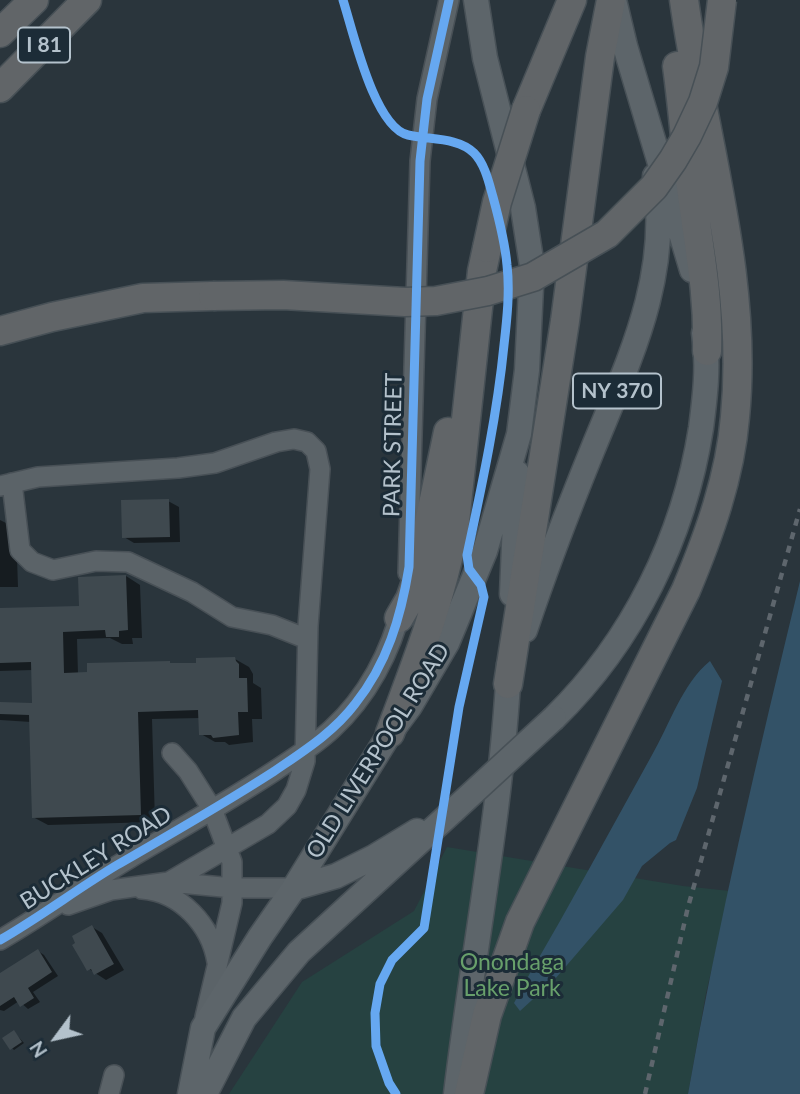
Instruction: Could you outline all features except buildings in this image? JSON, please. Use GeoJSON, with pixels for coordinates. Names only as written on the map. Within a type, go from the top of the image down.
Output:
{"type":"FeatureCollection","features":[{"type":"Feature","properties":{"kind":"highway","name":"I 81"},"geometry":{"type":"LineString","coordinates":[[0,33],[34,0]]}},
{"type":"Feature","properties":{"kind":"highway","name":"I 81"},"geometry":{"type":"LineString","coordinates":[[0,88],[87,0]]}},
{"type":"Feature","properties":{"kind":"highway"},"geometry":{"type":"LineString","coordinates":[[390,733],[430,627],[449,555],[482,271],[497,202],[526,110],[572,0]]}},
{"type":"Feature","properties":{"kind":"highway"},"geometry":{"type":"LineString","coordinates":[[508,684],[565,321],[600,57],[612,0]]}},
{"type":"Feature","properties":{"kind":"highway"},"geometry":{"type":"LineString","coordinates":[[668,0],[690,181],[704,265],[708,314],[707,351]]}},
{"type":"Feature","properties":{"kind":"highway"},"geometry":{"type":"LineString","coordinates":[[469,1094],[487,1015],[520,922],[686,590],[719,499],[732,442],[738,351],[735,298],[684,0]]}},
{"type":"Feature","properties":{"kind":"highway"},"geometry":{"type":"LineString","coordinates":[[0,331],[143,298],[283,295],[405,302],[436,301],[488,291],[533,277],[607,234],[654,187],[673,160],[703,102],[714,67],[722,0]]}},
{"type":"Feature","properties":{"kind":"highway"},"geometry":{"type":"LineString","coordinates":[[399,618],[418,576],[473,290],[487,248]]}},
{"type":"Feature","properties":{"kind":"main road","name":"OLD LIVERPOOL ROAD"},"geometry":{"type":"LineString","coordinates":[[190,1094],[202,1028],[294,888],[390,733],[410,706],[447,643],[485,551],[519,434],[527,370],[532,266],[523,208],[485,58],[476,0]]}},
{"type":"Feature","properties":{"kind":"main road","name":"NY 370"},"geometry":{"type":"LineString","coordinates":[[508,684],[543,579],[633,351],[653,290],[659,229],[656,181],[638,87],[612,0]]}},
{"type":"Feature","properties":{"kind":"main road"},"geometry":{"type":"LineString","coordinates":[[205,1094],[244,1018],[299,952],[381,865],[454,810],[588,683],[638,610],[670,544],[696,460],[705,401],[707,351],[701,309],[687,248],[638,87]]}},
{"type":"Feature","properties":{"kind":"main road","name":"NY 370"},"geometry":{"type":"LineString","coordinates":[[456,1094],[495,817],[508,684],[519,434]]}},
{"type":"Feature","properties":{"kind":"main road"},"geometry":{"type":"LineString","coordinates":[[294,888],[381,865]]}},
{"type":"Feature","properties":{"kind":"street","name":"PARK STREET"},"geometry":{"type":"LineString","coordinates":[[212,809],[305,750],[332,729],[361,696],[387,649],[399,618],[409,567],[420,161],[427,99],[449,0]]}},
{"type":"Feature","properties":{"kind":"street"},"geometry":{"type":"LineString","coordinates":[[169,882],[268,824],[286,806],[296,790],[305,761],[307,639],[320,469],[317,453],[307,442],[294,439],[276,442],[215,463],[38,477],[6,485],[20,550],[32,562],[53,570],[96,561],[128,562],[192,592],[232,617],[272,625],[307,639]]}},
{"type":"Feature","properties":{"kind":"street","name":"OLD LIVERPOOL ROAD"},"geometry":{"type":"LineString","coordinates":[[172,753],[188,771],[212,809],[232,862],[232,903],[202,1028]]}},
{"type":"Feature","properties":{"kind":"street","name":"BUCKLEY ROAD"},"geometry":{"type":"LineString","coordinates":[[0,940],[41,916],[94,879],[212,809]]}},
{"type":"Feature","properties":{"kind":"street"},"geometry":{"type":"LineString","coordinates":[[41,916],[111,890],[169,882],[233,888],[294,888]]}},
{"type":"Feature","properties":{"kind":"street"},"geometry":{"type":"LineString","coordinates":[[130,888],[161,893],[183,905],[199,919],[211,939],[217,967]]}},
{"type":"Feature","properties":{"kind":"green space","name":"Onondaga Lake Park"},"geometry":{"type":"Polygon","coordinates":[[[447,847],[683,886],[730,891],[706,993],[688,1094],[229,1094],[302,982],[414,911],[447,847]]]}},
{"type":"Feature","properties":{"kind":"water"},"geometry":{"type":"Polygon","coordinates":[[[800,581],[800,1094],[688,1094],[726,901],[800,581]]]}},
{"type":"Feature","properties":{"kind":"water"},"geometry":{"type":"Polygon","coordinates":[[[710,661],[722,681],[697,788],[676,840],[642,866],[623,900],[555,979],[520,1011],[514,1003],[529,975],[684,693],[710,661]]]}},
{"type":"Feature","properties":{"kind":"railway"},"geometry":{"type":"LineString","coordinates":[[645,1094],[688,907],[800,509]]}},
{"type":"Feature","properties":{"kind":"cycle path"},"geometry":{"type":"LineString","coordinates":[[343,0],[366,76],[385,115],[396,128],[408,135],[460,144],[474,153],[481,163],[500,222],[508,275],[501,372],[467,555],[469,569],[481,585],[484,597],[459,707],[424,928],[392,960],[380,984],[375,1013],[376,1046],[389,1083],[396,1094]]}},
{"type":"Feature","properties":{"kind":"cycle path"},"geometry":{"type":"LineString","coordinates":[[0,940],[117,865],[254,784],[306,749],[346,714],[376,673],[397,622],[409,567],[420,161],[427,99],[449,0]]}}]}
